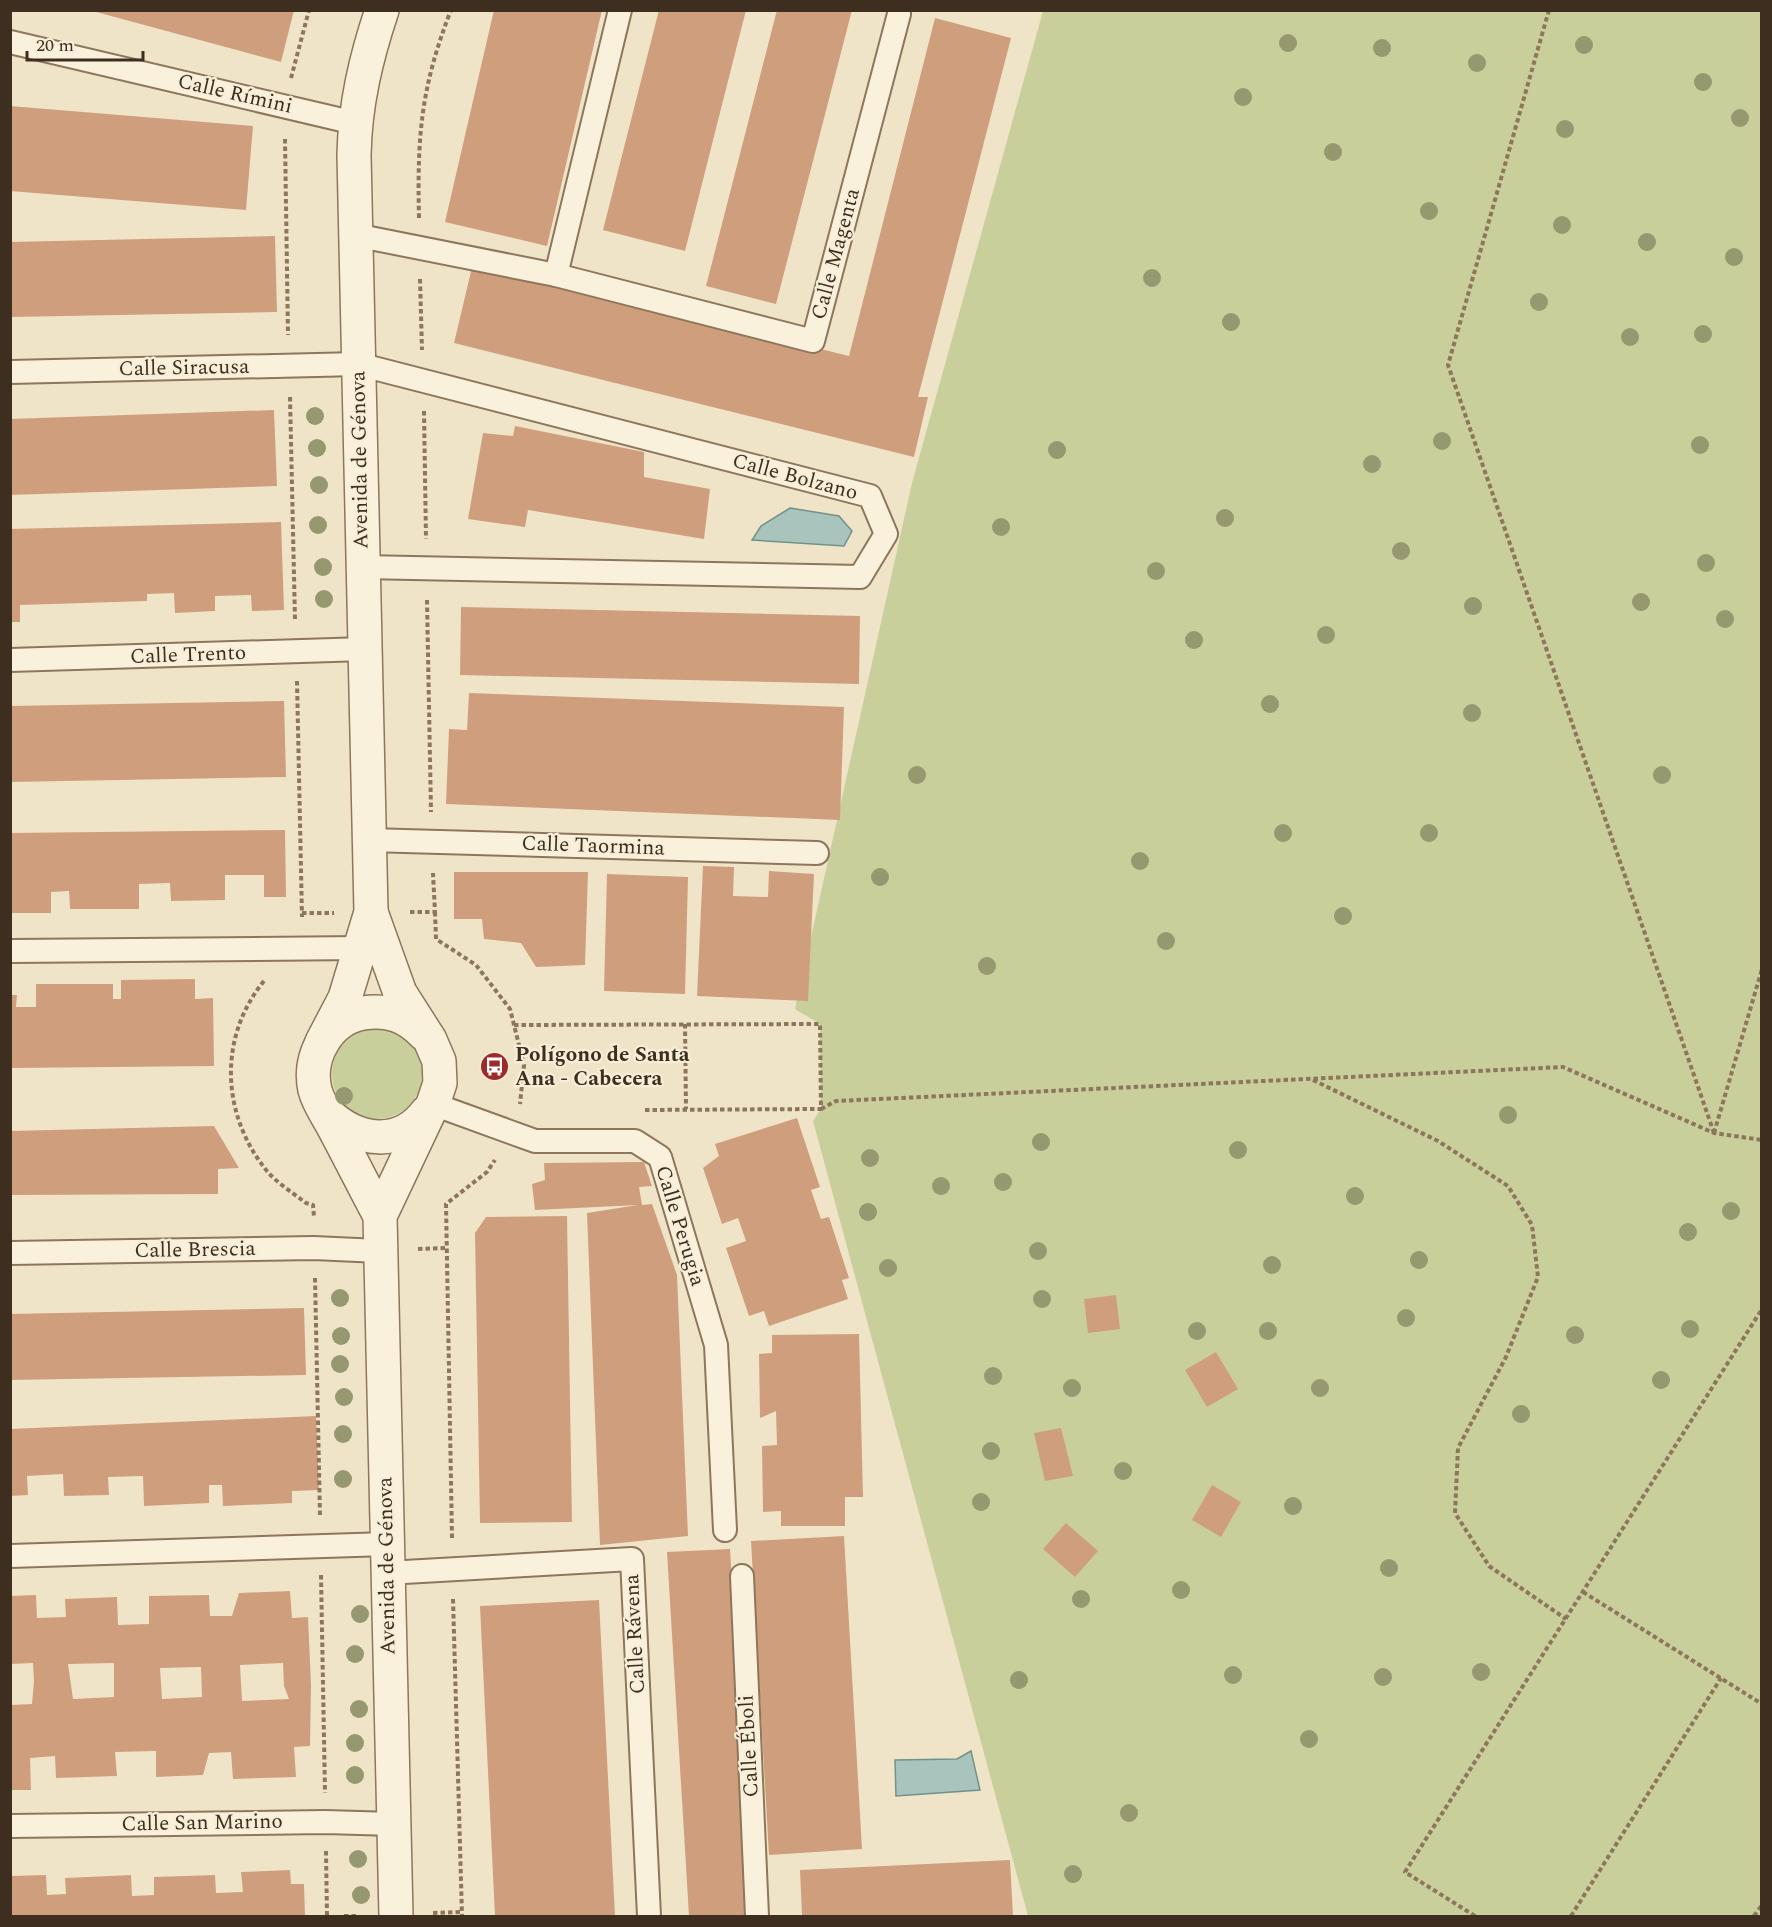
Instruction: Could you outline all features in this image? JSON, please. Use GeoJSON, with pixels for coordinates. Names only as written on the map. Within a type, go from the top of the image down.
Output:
{"type":"FeatureCollection","features":[{"type":"Feature","properties":{"kind":"street","name":"Avenida de Génova"},"geometry":{"type":"LineString","coordinates":[[380,1216],[315,1090],[313,1065],[345,998],[362,948],[371,912],[355,235],[355,123],[361,85],[382,10]]}},
{"type":"Feature","properties":{"kind":"street","name":"Avenida de Génova"},"geometry":{"type":"LineString","coordinates":[[371,912],[400,993],[430,1040],[439,1061],[440,1083],[433,1104],[380,1216],[396,1917]]}},
{"type":"Feature","properties":{"kind":"street","name":"Avenida de Génova"},"geometry":{"type":"LineString","coordinates":[[322,1042],[336,1025],[354,1015],[375,1011],[397,1014],[415,1024],[430,1040]]}},
{"type":"Feature","properties":{"kind":"street","name":"Avenida de Génova"},"geometry":{"type":"LineString","coordinates":[[326,1112],[339,1125],[354,1134],[372,1137],[391,1136],[408,1130],[422,1119],[433,1104]]}},
{"type":"Feature","properties":{"kind":"lane"},"geometry":{"type":"LineString","coordinates":[[556,275],[620,10]]}},
{"type":"Feature","properties":{"kind":"lane","name":"Calle Magenta"},"geometry":{"type":"LineString","coordinates":[[355,235],[556,275],[813,341],[898,14]]}},
{"type":"Feature","properties":{"kind":"lane","name":"Calle Rímini"},"geometry":{"type":"LineString","coordinates":[[10,42],[287,105],[355,123]]}},
{"type":"Feature","properties":{"kind":"lane","name":"Calle Siracusa"},"geometry":{"type":"LineString","coordinates":[[10,372],[358,364]]}},
{"type":"Feature","properties":{"kind":"lane","name":"Calle Bolzano"},"geometry":{"type":"LineString","coordinates":[[358,364],[870,496],[886,534],[860,577],[363,567]]}},
{"type":"Feature","properties":{"kind":"lane","name":"Calle Trento"},"geometry":{"type":"LineString","coordinates":[[10,660],[365,649]]}},
{"type":"Feature","properties":{"kind":"lane","name":"Calle Taormina"},"geometry":{"type":"LineString","coordinates":[[369,840],[817,853]]}},
{"type":"Feature","properties":{"kind":"lane"},"geometry":{"type":"LineString","coordinates":[[10,951],[362,948]]}},
{"type":"Feature","properties":{"kind":"lane","name":"Calle Perugia"},"geometry":{"type":"LineString","coordinates":[[433,1104],[535,1141],[635,1141],[660,1157],[716,1344],[725,1530]]}},
{"type":"Feature","properties":{"kind":"lane","name":"Calle Brescia"},"geometry":{"type":"LineString","coordinates":[[10,1253],[315,1248],[379,1251]]}},
{"type":"Feature","properties":{"kind":"lane"},"geometry":{"type":"LineString","coordinates":[[10,1556],[387,1558]]}},
{"type":"Feature","properties":{"kind":"lane","name":"Calle Rávena"},"geometry":{"type":"LineString","coordinates":[[387,1558],[632,1559],[649,1917]]}},
{"type":"Feature","properties":{"kind":"lane","name":"Calle Éboli"},"geometry":{"type":"LineString","coordinates":[[742,1576],[757,1917]]}},
{"type":"Feature","properties":{"kind":"lane","name":"Calle San Marino"},"geometry":{"type":"LineString","coordinates":[[10,1826],[325,1822],[394,1824]]}},
{"type":"Feature","properties":{"kind":"path"},"geometry":{"type":"LineString","coordinates":[[309,10],[292,71],[287,105],[284,187],[302,913],[435,912]]}},
{"type":"Feature","properties":{"kind":"path"},"geometry":{"type":"LineString","coordinates":[[446,1204],[487,1172],[511,1132],[517,1120],[524,1065],[510,1009],[476,965],[436,939],[431,842],[419,129],[432,65],[451,10]]}},
{"type":"Feature","properties":{"kind":"path"},"geometry":{"type":"LineString","coordinates":[[1550,10],[1448,365],[1714,1133]]}},
{"type":"Feature","properties":{"kind":"path"},"geometry":{"type":"LineString","coordinates":[[303,948],[282,960],[248,1001],[232,1046],[230,1089],[241,1131],[267,1172],[306,1203],[313,1205]]}},
{"type":"Feature","properties":{"kind":"path"},"geometry":{"type":"LineString","coordinates":[[1714,1133],[1761,969]]}},
{"type":"Feature","properties":{"kind":"path"},"geometry":{"type":"LineString","coordinates":[[685,1024],[686,1109]]}},
{"type":"Feature","properties":{"kind":"path"},"geometry":{"type":"LineString","coordinates":[[514,1025],[820,1024],[821,1109]]}},
{"type":"Feature","properties":{"kind":"path"},"geometry":{"type":"LineString","coordinates":[[639,1110],[821,1109],[836,1101],[1563,1068],[1714,1133],[1761,1140]]}},
{"type":"Feature","properties":{"kind":"path"},"geometry":{"type":"LineString","coordinates":[[1311,1079],[1438,1141],[1508,1186],[1532,1225],[1538,1277],[1506,1357],[1458,1448],[1455,1513],[1489,1566],[1566,1619]]}},
{"type":"Feature","properties":{"kind":"path"},"geometry":{"type":"LineString","coordinates":[[1475,1917],[1405,1872],[1761,1309]]}},
{"type":"Feature","properties":{"kind":"path"},"geometry":{"type":"LineString","coordinates":[[1583,1592],[1761,1704]]}},
{"type":"Feature","properties":{"kind":"path"},"geometry":{"type":"LineString","coordinates":[[1571,1917],[1722,1678]]}},
{"type":"Feature","properties":{"kind":"path"},"geometry":{"type":"LineString","coordinates":[[1754,1917],[1761,1905]]}},
{"type":"Feature","properties":{"kind":"green space"},"geometry":{"type":"Polygon","coordinates":[[[1043,11],[1761,11],[1761,1916],[1028,1916],[813,1121],[821,1109],[820,1024],[795,1009],[912,483],[1043,11]]]}},
{"type":"Feature","properties":{"kind":"green space"},"geometry":{"type":"Polygon","coordinates":[[[377,1029],[394,1032],[409,1042],[419,1057],[422,1074],[419,1091],[409,1106],[394,1116],[377,1119],[360,1116],[345,1106],[335,1091],[332,1074],[335,1057],[345,1042],[360,1032],[377,1029]]]}},
{"type":"Feature","properties":{"kind":"water"},"geometry":{"type":"Polygon","coordinates":[[[790,508],[839,516],[852,531],[844,546],[752,540],[761,526],[790,508]]]}},
{"type":"Feature","properties":{"kind":"water"},"geometry":{"type":"Polygon","coordinates":[[[971,1751],[980,1790],[896,1796],[895,1760],[957,1759],[971,1751]]]}},
{"type":"Feature","properties":{"kind":"building"},"geometry":{"type":"Polygon","coordinates":[[[89,10],[294,10],[281,62],[89,10]]]}},
{"type":"Feature","properties":{"kind":"building"},"geometry":{"type":"Polygon","coordinates":[[[494,10],[602,10],[547,246],[445,222],[494,10]]]}},
{"type":"Feature","properties":{"kind":"building"},"geometry":{"type":"Polygon","coordinates":[[[659,10],[746,10],[685,251],[603,230],[659,10]]]}},
{"type":"Feature","properties":{"kind":"building"},"geometry":{"type":"Polygon","coordinates":[[[777,10],[852,10],[776,304],[706,286],[777,10]]]}},
{"type":"Feature","properties":{"kind":"building"},"geometry":{"type":"Polygon","coordinates":[[[935,18],[1011,38],[918,397],[928,397],[914,457],[454,343],[473,263],[849,356],[935,18]]]}},
{"type":"Feature","properties":{"kind":"building"},"geometry":{"type":"Polygon","coordinates":[[[10,106],[253,126],[246,210],[10,191],[10,106]]]}},
{"type":"Feature","properties":{"kind":"building"},"geometry":{"type":"Polygon","coordinates":[[[275,236],[277,312],[10,317],[10,242],[275,236]]]}},
{"type":"Feature","properties":{"kind":"building"},"geometry":{"type":"Polygon","coordinates":[[[274,410],[277,486],[10,495],[10,419],[274,410]]]}},
{"type":"Feature","properties":{"kind":"building"},"geometry":{"type":"Polygon","coordinates":[[[515,426],[644,452],[644,477],[710,489],[704,539],[528,510],[525,527],[468,519],[483,433],[513,436],[515,426]]]}},
{"type":"Feature","properties":{"kind":"building"},"geometry":{"type":"Polygon","coordinates":[[[281,522],[284,610],[252,611],[251,595],[215,596],[215,611],[175,613],[174,593],[147,594],[147,601],[20,605],[20,622],[10,622],[10,529],[281,522]]]}},
{"type":"Feature","properties":{"kind":"building"},"geometry":{"type":"Polygon","coordinates":[[[461,607],[860,616],[859,684],[460,675],[461,607]]]}},
{"type":"Feature","properties":{"kind":"building"},"geometry":{"type":"Polygon","coordinates":[[[469,693],[844,707],[840,820],[446,804],[449,729],[467,730],[469,693]]]}},
{"type":"Feature","properties":{"kind":"building"},"geometry":{"type":"Polygon","coordinates":[[[284,701],[286,777],[10,782],[10,706],[284,701]]]}},
{"type":"Feature","properties":{"kind":"building"},"geometry":{"type":"Polygon","coordinates":[[[285,830],[286,897],[264,897],[264,875],[225,875],[225,900],[171,901],[170,883],[139,884],[139,909],[70,909],[69,891],[51,892],[51,913],[10,913],[10,833],[285,830]]]}},
{"type":"Feature","properties":{"kind":"building"},"geometry":{"type":"Polygon","coordinates":[[[703,866],[734,867],[733,896],[768,897],[769,871],[814,874],[808,1001],[697,996],[703,866]]]}},
{"type":"Feature","properties":{"kind":"building"},"geometry":{"type":"Polygon","coordinates":[[[454,872],[588,872],[585,965],[536,967],[521,943],[484,939],[482,919],[454,919],[454,872]]]}},
{"type":"Feature","properties":{"kind":"building"},"geometry":{"type":"Polygon","coordinates":[[[607,874],[688,877],[685,994],[604,991],[607,874]]]}},
{"type":"Feature","properties":{"kind":"building"},"geometry":{"type":"Polygon","coordinates":[[[195,979],[195,999],[213,998],[214,1066],[10,1068],[10,995],[17,995],[16,1007],[36,1007],[36,984],[113,984],[113,999],[121,999],[121,980],[195,979]]]}},
{"type":"Feature","properties":{"kind":"building"},"geometry":{"type":"Polygon","coordinates":[[[797,1118],[820,1187],[811,1190],[821,1219],[829,1217],[849,1278],[842,1280],[848,1299],[769,1326],[764,1311],[749,1316],[726,1248],[746,1241],[738,1218],[722,1224],[703,1168],[719,1156],[715,1144],[797,1118]]]}},
{"type":"Feature","properties":{"kind":"building"},"geometry":{"type":"Polygon","coordinates":[[[214,1126],[239,1168],[218,1169],[218,1194],[10,1195],[10,1131],[214,1126]]]}},
{"type":"Feature","properties":{"kind":"building"},"geometry":{"type":"Polygon","coordinates":[[[644,1162],[652,1186],[639,1187],[642,1205],[652,1204],[677,1275],[688,1536],[600,1545],[587,1213],[638,1205],[535,1210],[532,1184],[545,1180],[544,1163],[644,1162]]]}},
{"type":"Feature","properties":{"kind":"building"},"geometry":{"type":"Polygon","coordinates":[[[567,1216],[572,1522],[480,1523],[475,1233],[486,1217],[567,1216]]]}},
{"type":"Feature","properties":{"kind":"building"},"geometry":{"type":"Polygon","coordinates":[[[1116,1295],[1120,1329],[1088,1333],[1084,1299],[1116,1295]]]}},
{"type":"Feature","properties":{"kind":"building"},"geometry":{"type":"Polygon","coordinates":[[[304,1308],[306,1375],[10,1380],[10,1314],[304,1308]]]}},
{"type":"Feature","properties":{"kind":"building"},"geometry":{"type":"Polygon","coordinates":[[[859,1334],[863,1497],[845,1497],[845,1526],[781,1526],[781,1511],[763,1512],[762,1446],[777,1445],[776,1411],[760,1418],[759,1354],[772,1353],[772,1335],[859,1334]]]}},
{"type":"Feature","properties":{"kind":"building"},"geometry":{"type":"Polygon","coordinates":[[[1216,1352],[1238,1389],[1207,1407],[1185,1370],[1216,1352]]]}},
{"type":"Feature","properties":{"kind":"building"},"geometry":{"type":"Polygon","coordinates":[[[316,1416],[319,1490],[292,1491],[292,1503],[223,1506],[222,1485],[209,1485],[209,1503],[144,1506],[143,1476],[108,1477],[109,1495],[64,1496],[63,1474],[27,1476],[28,1495],[10,1496],[10,1429],[316,1416]]]}},
{"type":"Feature","properties":{"kind":"building"},"geometry":{"type":"Polygon","coordinates":[[[1061,1428],[1073,1476],[1045,1481],[1034,1433],[1061,1428]]]}},
{"type":"Feature","properties":{"kind":"building"},"geometry":{"type":"Polygon","coordinates":[[[1212,1485],[1241,1502],[1221,1537],[1192,1520],[1212,1485]]]}},
{"type":"Feature","properties":{"kind":"building"},"geometry":{"type":"Polygon","coordinates":[[[1066,1523],[1098,1551],[1075,1577],[1043,1549],[1066,1523]]]}},
{"type":"Feature","properties":{"kind":"building"},"geometry":{"type":"Polygon","coordinates":[[[844,1536],[862,1849],[769,1855],[751,1541],[844,1536]]]}},
{"type":"Feature","properties":{"kind":"building"},"geometry":{"type":"Polygon","coordinates":[[[730,1549],[752,1916],[689,1916],[667,1552],[730,1549]]]}},
{"type":"Feature","properties":{"kind":"building"},"geometry":{"type":"Polygon","coordinates":[[[290,1591],[292,1618],[308,1617],[311,1685],[310,1746],[294,1747],[296,1777],[233,1779],[231,1752],[209,1753],[203,1775],[156,1777],[156,1751],[115,1752],[117,1776],[56,1778],[55,1756],[30,1758],[31,1790],[10,1790],[10,1705],[32,1704],[34,1681],[33,1663],[10,1664],[10,1596],[36,1595],[37,1618],[66,1617],[65,1599],[117,1597],[118,1625],[149,1624],[149,1596],[209,1595],[210,1616],[232,1616],[239,1593],[290,1591]],[[114,1663],[68,1664],[73,1699],[114,1697],[114,1663]],[[283,1663],[240,1665],[242,1701],[289,1699],[284,1686],[283,1663]],[[201,1667],[160,1668],[162,1699],[202,1697],[201,1667]]]}},
{"type":"Feature","properties":{"kind":"building"},"geometry":{"type":"Polygon","coordinates":[[[599,1600],[615,1916],[495,1916],[480,1606],[599,1600]]]}},
{"type":"Feature","properties":{"kind":"building"},"geometry":{"type":"Polygon","coordinates":[[[1010,1860],[1013,1916],[802,1916],[800,1870],[1010,1860]]]}},
{"type":"Feature","properties":{"kind":"building"},"geometry":{"type":"Polygon","coordinates":[[[290,1870],[291,1884],[304,1884],[305,1916],[10,1916],[10,1876],[46,1875],[47,1895],[66,1894],[65,1878],[131,1875],[132,1896],[154,1895],[154,1877],[215,1875],[216,1893],[243,1892],[241,1872],[290,1870]]]}},
{"type":"Feature","properties":{"kind":"place","name":"Polígono de Santa Ana - Cabecera"},"geometry":{"type":"Point","coordinates":[494,1067]}}]}
